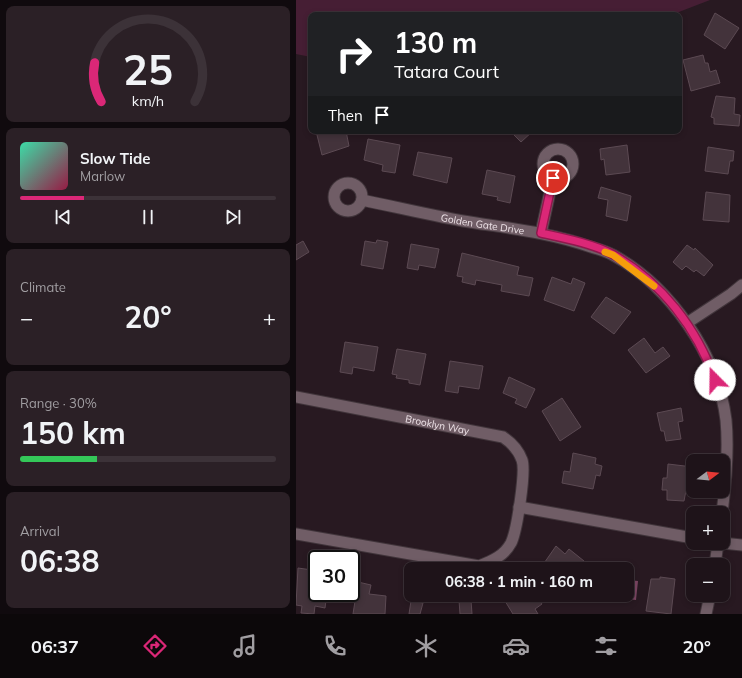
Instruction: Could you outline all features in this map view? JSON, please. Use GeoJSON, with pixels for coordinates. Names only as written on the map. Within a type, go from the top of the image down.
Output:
{"type":"FeatureCollection","features":[{"type":"Feature","properties":{"kind":"street"},"geometry":{"type":"LineString","coordinates":[[541,233],[553,178]]}},
{"type":"Feature","properties":{"kind":"street","name":"Golden Gate Drive"},"geometry":{"type":"LineString","coordinates":[[362,200],[463,221],[541,233],[575,241],[613,255],[647,279],[678,310],[700,343],[713,374],[723,404],[728,457],[723,506]]}},
{"type":"Feature","properties":{"kind":"street"},"geometry":{"type":"LineString","coordinates":[[687,324],[733,293],[742,285]]}},
{"type":"Feature","properties":{"kind":"street","name":"Brooklyn Way"},"geometry":{"type":"LineString","coordinates":[[296,396],[503,437],[514,445],[522,462],[520,507],[511,543],[496,560],[479,566],[296,534]]}},
{"type":"Feature","properties":{"kind":"street"},"geometry":{"type":"LineString","coordinates":[[520,507],[686,537]]}},
{"type":"Feature","properties":{"kind":"street"},"geometry":{"type":"LineString","coordinates":[[730,544],[742,545]]}},
{"type":"Feature","properties":{"kind":"street"},"geometry":{"type":"LineString","coordinates":[[706,614],[709,602]]}},
{"type":"Feature","properties":{"kind":"shaded area"},"geometry":{"type":"Polygon","coordinates":[[[296,0],[710,0],[679,12],[308,12],[308,56],[296,54],[296,0]]]}},
{"type":"Feature","properties":{"kind":"shaded area"},"geometry":{"type":"Polygon","coordinates":[[[634,581],[638,581],[636,600],[634,600],[634,581]]]}},
{"type":"Feature","properties":{"kind":"building"},"geometry":{"type":"Polygon","coordinates":[[[715,13],[739,28],[725,49],[704,35],[715,13]]]}},
{"type":"Feature","properties":{"kind":"building"},"geometry":{"type":"Polygon","coordinates":[[[703,55],[705,63],[708,63],[710,72],[716,70],[720,83],[691,91],[683,60],[703,55]]]}},
{"type":"Feature","properties":{"kind":"building"},"geometry":{"type":"Polygon","coordinates":[[[716,96],[735,98],[734,114],[740,115],[739,126],[714,124],[714,118],[711,117],[716,96]]]}},
{"type":"Feature","properties":{"kind":"building"},"geometry":{"type":"Polygon","coordinates":[[[317,134],[347,134],[349,146],[322,155],[317,134]]]}},
{"type":"Feature","properties":{"kind":"building"},"geometry":{"type":"Polygon","coordinates":[[[513,134],[530,134],[521,142],[513,134]]]}},
{"type":"Feature","properties":{"kind":"building"},"geometry":{"type":"Polygon","coordinates":[[[368,139],[400,145],[395,173],[382,171],[383,165],[364,160],[368,139]]]}},
{"type":"Feature","properties":{"kind":"building"},"geometry":{"type":"Polygon","coordinates":[[[627,145],[630,172],[606,175],[604,159],[601,160],[600,149],[627,145]]]}},
{"type":"Feature","properties":{"kind":"building"},"geometry":{"type":"Polygon","coordinates":[[[708,147],[734,151],[733,161],[730,161],[728,174],[705,171],[708,147]]]}},
{"type":"Feature","properties":{"kind":"building"},"geometry":{"type":"Polygon","coordinates":[[[418,152],[452,158],[447,183],[413,175],[418,152]]]}},
{"type":"Feature","properties":{"kind":"building"},"geometry":{"type":"Polygon","coordinates":[[[487,170],[515,176],[510,203],[497,200],[498,197],[482,194],[487,170]]]}},
{"type":"Feature","properties":{"kind":"building"},"geometry":{"type":"Polygon","coordinates":[[[601,187],[631,196],[627,221],[606,216],[608,200],[598,198],[601,187]]]}},
{"type":"Feature","properties":{"kind":"building"},"geometry":{"type":"Polygon","coordinates":[[[706,192],[730,195],[729,222],[703,220],[706,192]]]}},
{"type":"Feature","properties":{"kind":"building"},"geometry":{"type":"Polygon","coordinates":[[[377,240],[388,242],[383,269],[361,265],[365,241],[376,243],[377,240]]]}},
{"type":"Feature","properties":{"kind":"building"},"geometry":{"type":"Polygon","coordinates":[[[303,241],[309,252],[296,260],[296,245],[303,241]]]}},
{"type":"Feature","properties":{"kind":"building"},"geometry":{"type":"Polygon","coordinates":[[[411,244],[439,249],[435,268],[419,265],[418,270],[407,268],[411,244]]]}},
{"type":"Feature","properties":{"kind":"building"},"geometry":{"type":"Polygon","coordinates":[[[687,245],[694,250],[695,248],[713,265],[704,276],[696,270],[694,272],[686,266],[682,270],[673,262],[687,245]]]}},
{"type":"Feature","properties":{"kind":"building"},"geometry":{"type":"Polygon","coordinates":[[[462,253],[519,267],[517,275],[533,278],[529,296],[501,291],[502,285],[476,280],[475,285],[462,282],[463,277],[457,276],[462,253]]]}},
{"type":"Feature","properties":{"kind":"building"},"geometry":{"type":"Polygon","coordinates":[[[552,277],[571,284],[573,278],[585,283],[574,311],[544,300],[552,277]]]}},
{"type":"Feature","properties":{"kind":"building"},"geometry":{"type":"Polygon","coordinates":[[[606,297],[631,312],[614,334],[591,317],[606,297]]]}},
{"type":"Feature","properties":{"kind":"building"},"geometry":{"type":"Polygon","coordinates":[[[644,338],[655,353],[663,347],[670,356],[646,373],[628,350],[644,338]]]}},
{"type":"Feature","properties":{"kind":"building"},"geometry":{"type":"Polygon","coordinates":[[[345,342],[378,347],[374,371],[353,367],[352,374],[340,372],[345,342]]]}},
{"type":"Feature","properties":{"kind":"building"},"geometry":{"type":"Polygon","coordinates":[[[397,349],[426,354],[420,385],[409,383],[409,380],[396,378],[397,375],[392,374],[397,349]]]}},
{"type":"Feature","properties":{"kind":"building"},"geometry":{"type":"Polygon","coordinates":[[[450,361],[483,366],[479,389],[459,386],[458,393],[445,391],[450,361]]]}},
{"type":"Feature","properties":{"kind":"building"},"geometry":{"type":"Polygon","coordinates":[[[509,377],[535,389],[526,408],[515,403],[517,399],[503,393],[509,377]]]}},
{"type":"Feature","properties":{"kind":"building"},"geometry":{"type":"Polygon","coordinates":[[[562,398],[581,427],[560,441],[542,411],[562,398]]]}},
{"type":"Feature","properties":{"kind":"building"},"geometry":{"type":"Polygon","coordinates":[[[681,408],[683,421],[678,422],[681,439],[666,441],[664,431],[661,431],[657,413],[681,408]]]}},
{"type":"Feature","properties":{"kind":"building"},"geometry":{"type":"Polygon","coordinates":[[[573,453],[596,458],[595,464],[602,466],[600,476],[596,475],[593,489],[562,483],[564,471],[570,472],[573,453]]]}},
{"type":"Feature","properties":{"kind":"building"},"geometry":{"type":"Polygon","coordinates":[[[668,464],[686,466],[686,490],[684,501],[667,500],[667,490],[662,490],[663,478],[667,478],[668,464]]]}},
{"type":"Feature","properties":{"kind":"building"},"geometry":{"type":"Polygon","coordinates":[[[556,546],[565,554],[569,549],[584,561],[583,562],[545,562],[556,546]]]}},
{"type":"Feature","properties":{"kind":"building"},"geometry":{"type":"Polygon","coordinates":[[[298,568],[308,569],[308,602],[326,602],[325,608],[315,606],[314,614],[301,613],[302,606],[296,605],[298,568]]]}},
{"type":"Feature","properties":{"kind":"building"},"geometry":{"type":"Polygon","coordinates":[[[660,577],[675,579],[671,614],[646,611],[651,579],[660,579],[660,577]]]}},
{"type":"Feature","properties":{"kind":"building"},"geometry":{"type":"Polygon","coordinates":[[[360,582],[371,585],[369,594],[386,596],[385,614],[353,614],[355,602],[360,602],[360,582]]]}},
{"type":"Feature","properties":{"kind":"building"},"geometry":{"type":"Polygon","coordinates":[[[411,602],[423,603],[420,614],[409,614],[411,602]]]}},
{"type":"Feature","properties":{"kind":"building"},"geometry":{"type":"Polygon","coordinates":[[[459,602],[471,602],[472,614],[460,614],[459,602]]]}},
{"type":"Feature","properties":{"kind":"building"},"geometry":{"type":"Polygon","coordinates":[[[506,602],[541,602],[542,604],[535,609],[538,614],[513,614],[506,602]]]}},
{"type":"Feature","properties":{"kind":"slow traffic"},"geometry":{"type":"LineString","coordinates":[[605,252],[613,255],[647,279],[654,286]]}},
{"type":"Feature","properties":{"kind":"route"},"geometry":{"type":"LineString","coordinates":[[553,178],[541,233],[575,241],[613,255],[647,279],[678,310],[700,343],[715,380]]}}]}
